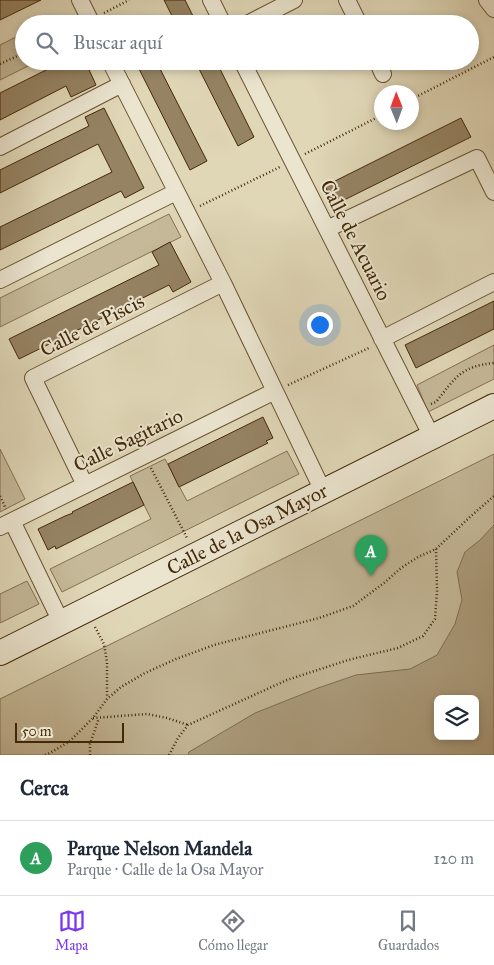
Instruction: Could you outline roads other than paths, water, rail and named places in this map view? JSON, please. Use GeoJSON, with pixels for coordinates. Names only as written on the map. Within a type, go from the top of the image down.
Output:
{"type":"FeatureCollection","features":[{"type":"Feature","properties":{"kind":"street"},"geometry":{"type":"LineString","coordinates":[[80,0],[88,15]]}},
{"type":"Feature","properties":{"kind":"street"},"geometry":{"type":"LineString","coordinates":[[211,0],[218,15]]}},
{"type":"Feature","properties":{"kind":"street"},"geometry":{"type":"LineString","coordinates":[[265,15],[294,0]]}},
{"type":"Feature","properties":{"kind":"street"},"geometry":{"type":"LineString","coordinates":[[347,0],[354,15]]}},
{"type":"Feature","properties":{"kind":"street"},"geometry":{"type":"LineString","coordinates":[[486,0],[494,9]]}},
{"type":"Feature","properties":{"kind":"street"},"geometry":{"type":"LineString","coordinates":[[115,70],[223,283],[323,491]]}},
{"type":"Feature","properties":{"kind":"street","name":"Calle de Acuario"},"geometry":{"type":"LineString","coordinates":[[246,70],[432,437]]}},
{"type":"Feature","properties":{"kind":"street"},"geometry":{"type":"LineString","coordinates":[[0,147],[122,84]]}},
{"type":"Feature","properties":{"kind":"street"},"geometry":{"type":"LineString","coordinates":[[327,229],[477,158],[494,192]]}},
{"type":"Feature","properties":{"kind":"street"},"geometry":{"type":"LineString","coordinates":[[0,280],[176,192]]}},
{"type":"Feature","properties":{"kind":"street"},"geometry":{"type":"LineString","coordinates":[[383,340],[494,282]]}},
{"type":"Feature","properties":{"kind":"street","name":"Calle de Piscis"},"geometry":{"type":"LineString","coordinates":[[85,485],[33,378],[223,283]]}},
{"type":"Feature","properties":{"kind":"street","name":"Calle Sagitario"},"geometry":{"type":"LineString","coordinates":[[6,524],[275,391]]}},
{"type":"Feature","properties":{"kind":"street","name":"Calle de la Osa Mayor"},"geometry":{"type":"LineString","coordinates":[[0,652],[494,406]]}},
{"type":"Feature","properties":{"kind":"street","name":"Calle de la Osa Mayor"},"geometry":{"type":"LineString","coordinates":[[0,669],[494,423]]}},
{"type":"Feature","properties":{"kind":"street"},"geometry":{"type":"LineString","coordinates":[[6,524],[61,622]]}},
{"type":"Feature","properties":{"kind":"place","name":"Parque Nelson Mandela"},"geometry":{"type":"Point","coordinates":[371,576]}}]}
